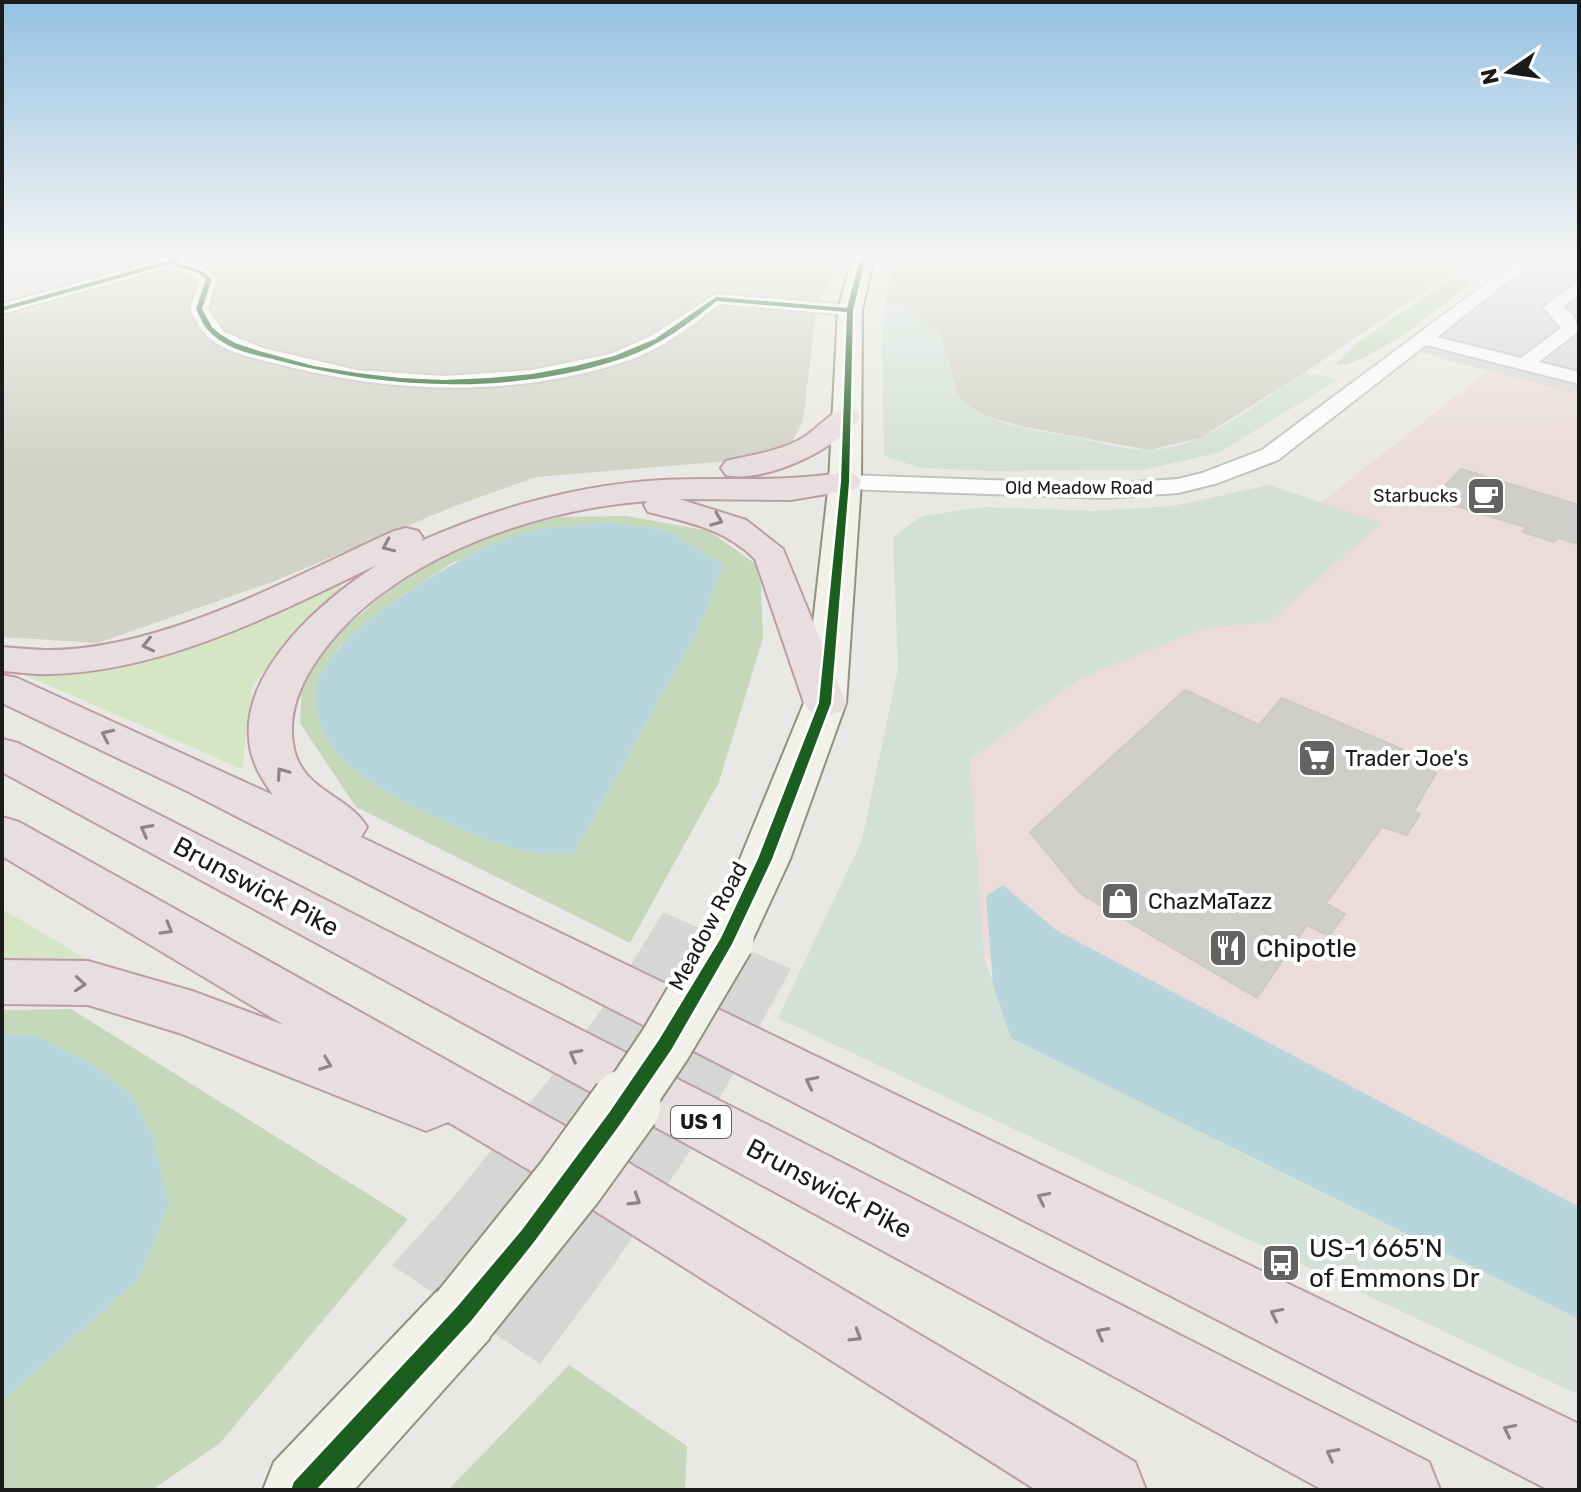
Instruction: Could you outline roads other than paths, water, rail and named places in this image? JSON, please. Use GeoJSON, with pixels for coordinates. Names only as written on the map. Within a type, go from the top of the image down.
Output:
{"type":"FeatureCollection","features":[{"type":"Feature","properties":{"kind":"highway"},"geometry":{"type":"LineString","coordinates":[[2,659],[66,660],[160,642],[258,604],[466,511],[574,482],[641,473],[737,468],[789,457],[827,439],[846,417]]}},
{"type":"Feature","properties":{"kind":"highway"},"geometry":{"type":"LineString","coordinates":[[737,468],[845,482]]}},
{"type":"Feature","properties":{"kind":"highway"},"geometry":{"type":"LineString","coordinates":[[454,905],[299,796],[274,762],[268,732],[273,706],[304,647],[331,617],[376,583],[472,530],[527,512],[585,499],[667,490],[790,490],[845,482]]}},
{"type":"Feature","properties":{"kind":"highway"},"geometry":{"type":"LineString","coordinates":[[585,499],[681,508],[715,518],[759,543],[771,556],[781,580],[825,703]]}},
{"type":"Feature","properties":{"kind":"highway"},"geometry":{"type":"LineString","coordinates":[[2,687],[205,781],[1579,1464]]}},
{"type":"Feature","properties":{"kind":"highway","name":"Brunswick Pike"},"geometry":{"type":"LineString","coordinates":[[2,753],[1401,1490]]}},
{"type":"Feature","properties":{"kind":"highway"},"geometry":{"type":"LineString","coordinates":[[2,834],[568,1160],[1107,1490]]}},
{"type":"Feature","properties":{"kind":"highway"},"geometry":{"type":"LineString","coordinates":[[2,982],[88,983],[192,1014],[568,1160]]}},
{"type":"Feature","properties":{"kind":"street"},"geometry":{"type":"LineString","coordinates":[[209,328],[237,347],[309,369],[381,380],[486,380],[552,372],[618,358],[667,337],[679,328]]}},
{"type":"Feature","properties":{"kind":"street","name":"Meadow Road"},"geometry":{"type":"LineString","coordinates":[[302,1490],[464,1314],[528,1236],[665,1045],[727,940],[765,859],[825,703],[845,482],[849,328]]}},
{"type":"Feature","properties":{"kind":"street","name":"Old Meadow Road"},"geometry":{"type":"LineString","coordinates":[[845,482],[1106,491],[1188,484],[1270,455],[1438,328]]}},
{"type":"Feature","properties":{"kind":"street"},"geometry":{"type":"LineString","coordinates":[[1525,364],[1575,330]]}},
{"type":"Feature","properties":{"kind":"street"},"geometry":{"type":"LineString","coordinates":[[1423,339],[1579,378]]}},
{"type":"Feature","properties":{"kind":"water"},"geometry":{"type":"Polygon","coordinates":[[[610,522],[670,531],[723,565],[699,628],[574,854],[520,850],[468,832],[396,798],[358,773],[342,758],[320,721],[316,686],[333,655],[356,632],[381,611],[435,575],[500,541],[541,529],[610,522]]]}},
{"type":"Feature","properties":{"kind":"water"},"geometry":{"type":"Polygon","coordinates":[[[1003,885],[1056,930],[1579,1207],[1579,1319],[1011,1038],[993,985],[986,896],[1003,885]]]}},
{"type":"Feature","properties":{"kind":"water"},"geometry":{"type":"Polygon","coordinates":[[[2,1034],[36,1035],[88,1062],[130,1093],[153,1134],[169,1205],[139,1279],[2,1401],[2,1034]]]}},
{"type":"Feature","properties":{"kind":"place","name":"Starbucks"},"geometry":{"type":"Point","coordinates":[1486,496]}},
{"type":"Feature","properties":{"kind":"place","name":"Trader Joe's"},"geometry":{"type":"Point","coordinates":[1317,758]}},
{"type":"Feature","properties":{"kind":"place","name":"ChazMaTazz"},"geometry":{"type":"Point","coordinates":[1120,901]}},
{"type":"Feature","properties":{"kind":"place","name":"Chipotle"},"geometry":{"type":"Point","coordinates":[1228,948]}},
{"type":"Feature","properties":{"kind":"place","name":"US-1 665'N of Emmons Dr"},"geometry":{"type":"Point","coordinates":[1281,1263]}}]}
